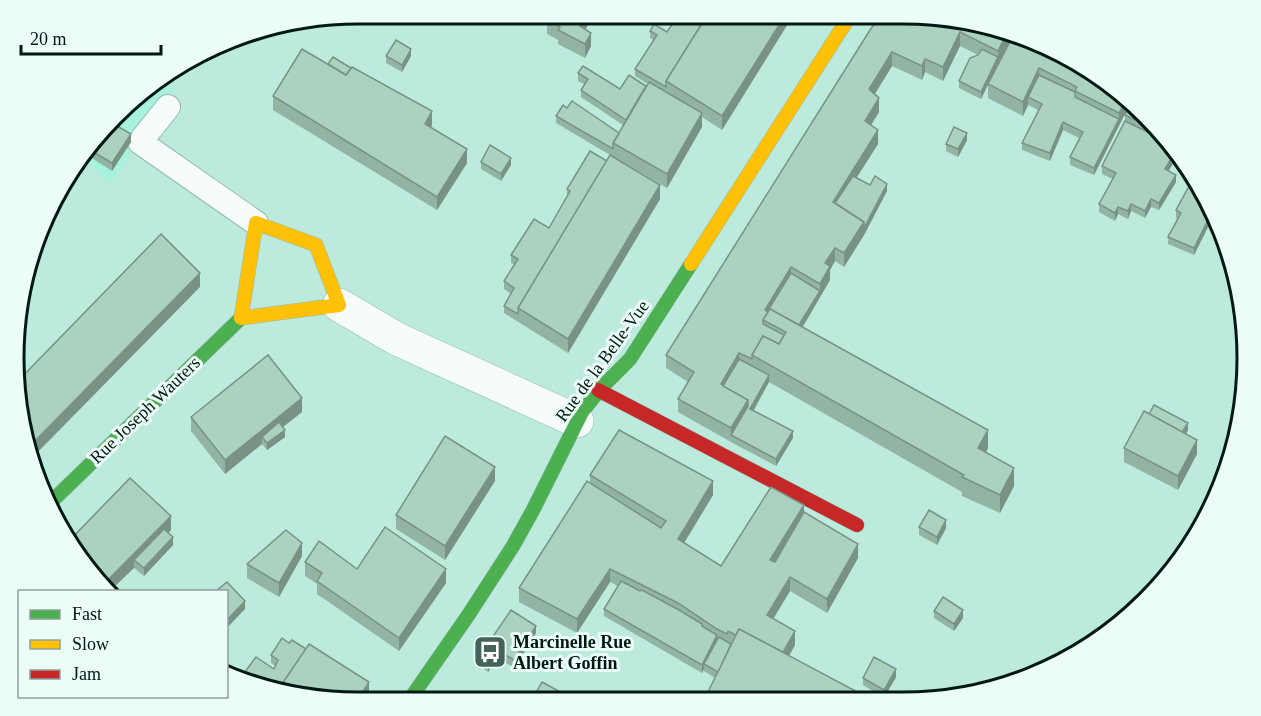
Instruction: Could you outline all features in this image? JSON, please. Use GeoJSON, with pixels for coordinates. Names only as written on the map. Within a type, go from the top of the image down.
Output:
{"type":"FeatureCollection","features":[{"type":"Feature","properties":{"kind":"street","name":"Rue de la Belle-Vue"},"geometry":{"type":"LineString","coordinates":[[415,692],[452,640],[527,522],[577,421],[598,390],[630,359],[845,24]]}},
{"type":"Feature","properties":{"kind":"street"},"geometry":{"type":"LineString","coordinates":[[339,305],[316,245],[256,223],[241,318],[339,305],[398,339],[577,421]]}},
{"type":"Feature","properties":{"kind":"street","name":"Rue Joseph Wauters"},"geometry":{"type":"LineString","coordinates":[[55,499],[241,318]]}},
{"type":"Feature","properties":{"kind":"street"},"geometry":{"type":"LineString","coordinates":[[598,390],[857,525]]}},
{"type":"Feature","properties":{"kind":"lane"},"geometry":{"type":"LineString","coordinates":[[168,108],[140,142],[256,223]]}},
{"type":"Feature","properties":{"kind":"shaded area"},"geometry":{"type":"Polygon","coordinates":[[[167,84],[175,89],[110,183],[88,162],[107,138],[138,107],[167,84]]]}},
{"type":"Feature","properties":{"kind":"building"},"geometry":{"type":"Polygon","coordinates":[[[554,24],[581,24],[580,26],[591,33],[585,44],[558,30],[560,27],[554,24]]]}},
{"type":"Feature","properties":{"kind":"building"},"geometry":{"type":"Polygon","coordinates":[[[654,24],[667,32],[672,24],[702,24],[666,81],[666,87],[635,69],[657,35],[650,31],[654,24]]]}},
{"type":"Feature","properties":{"kind":"building"},"geometry":{"type":"Polygon","coordinates":[[[702,24],[780,24],[722,116],[666,81],[702,24]]]}},
{"type":"Feature","properties":{"kind":"building"},"geometry":{"type":"Polygon","coordinates":[[[874,24],[925,25],[968,30],[1004,40],[998,51],[960,32],[943,67],[925,59],[922,66],[892,52],[869,89],[879,98],[865,121],[878,130],[833,202],[864,222],[844,253],[835,248],[825,263],[830,266],[820,284],[791,267],[765,310],[768,312],[763,320],[763,324],[784,335],[779,344],[763,336],[752,359],[739,353],[721,384],[748,400],[731,428],[678,399],[694,372],[666,355],[874,24]]]}},
{"type":"Feature","properties":{"kind":"building"},"geometry":{"type":"Polygon","coordinates":[[[396,40],[411,49],[402,65],[386,56],[396,40]]]}},
{"type":"Feature","properties":{"kind":"building"},"geometry":{"type":"Polygon","coordinates":[[[1010,42],[1051,58],[1089,80],[1122,107],[1119,113],[1075,91],[1077,87],[1039,68],[1023,102],[988,84],[1010,42]]]}},
{"type":"Feature","properties":{"kind":"building"},"geometry":{"type":"Polygon","coordinates":[[[302,49],[346,75],[352,67],[432,111],[425,124],[467,149],[437,197],[273,96],[302,49]]]}},
{"type":"Feature","properties":{"kind":"building"},"geometry":{"type":"Polygon","coordinates":[[[982,49],[998,57],[981,92],[959,81],[970,58],[978,55],[982,49]]]}},
{"type":"Feature","properties":{"kind":"building"},"geometry":{"type":"Polygon","coordinates":[[[333,57],[351,68],[346,75],[328,64],[333,57]]]}},
{"type":"Feature","properties":{"kind":"building"},"geometry":{"type":"Polygon","coordinates":[[[583,66],[620,89],[629,75],[646,86],[626,120],[581,90],[588,79],[578,73],[583,66]]]}},
{"type":"Feature","properties":{"kind":"building"},"geometry":{"type":"Polygon","coordinates":[[[1039,75],[1075,92],[1075,97],[1119,119],[1094,168],[1070,157],[1083,132],[1063,122],[1050,153],[1022,143],[1042,104],[1028,97],[1039,75]]]}},
{"type":"Feature","properties":{"kind":"building"},"geometry":{"type":"Polygon","coordinates":[[[649,82],[702,113],[667,174],[613,143],[649,82]]]}},
{"type":"Feature","properties":{"kind":"building"},"geometry":{"type":"Polygon","coordinates":[[[572,101],[619,133],[613,143],[613,149],[556,116],[563,105],[567,108],[572,101]]]}},
{"type":"Feature","properties":{"kind":"building"},"geometry":{"type":"Polygon","coordinates":[[[1127,111],[1138,121],[1125,115],[1127,111]]]}},
{"type":"Feature","properties":{"kind":"building"},"geometry":{"type":"Polygon","coordinates":[[[1125,121],[1149,133],[1171,159],[1165,169],[1176,175],[1159,203],[1151,199],[1145,211],[1131,204],[1128,211],[1118,207],[1115,213],[1099,204],[1116,173],[1102,166],[1125,121]]]}},
{"type":"Feature","properties":{"kind":"building"},"geometry":{"type":"Polygon","coordinates":[[[118,126],[131,134],[112,163],[95,153],[118,126]]]}},
{"type":"Feature","properties":{"kind":"building"},"geometry":{"type":"Polygon","coordinates":[[[954,127],[967,133],[958,149],[946,144],[954,127]]]}},
{"type":"Feature","properties":{"kind":"building"},"geometry":{"type":"Polygon","coordinates":[[[490,145],[511,158],[501,174],[481,162],[490,145]]]}},
{"type":"Feature","properties":{"kind":"building"},"geometry":{"type":"Polygon","coordinates":[[[590,151],[607,161],[518,308],[518,314],[504,306],[514,288],[504,281],[518,259],[511,255],[534,219],[549,228],[570,191],[567,189],[590,151]]]}},
{"type":"Feature","properties":{"kind":"building"},"geometry":{"type":"Polygon","coordinates":[[[610,155],[660,185],[568,339],[518,308],[610,155]]]}},
{"type":"Feature","properties":{"kind":"building"},"geometry":{"type":"Polygon","coordinates":[[[853,176],[870,185],[875,176],[887,184],[864,228],[864,222],[835,203],[853,176]]]}},
{"type":"Feature","properties":{"kind":"building"},"geometry":{"type":"Polygon","coordinates":[[[1189,186],[1208,221],[1194,248],[1168,237],[1181,213],[1176,210],[1189,186]]]}},
{"type":"Feature","properties":{"kind":"building"},"geometry":{"type":"Polygon","coordinates":[[[161,234],[200,273],[34,441],[25,374],[161,234]]]}},
{"type":"Feature","properties":{"kind":"building"},"geometry":{"type":"Polygon","coordinates":[[[791,273],[820,291],[799,325],[770,309],[767,312],[791,273]]]}},
{"type":"Feature","properties":{"kind":"building"},"geometry":{"type":"Polygon","coordinates":[[[770,309],[988,430],[978,448],[1014,468],[1000,495],[962,477],[964,475],[752,355],[763,336],[779,344],[786,332],[763,320],[770,309]]]}},
{"type":"Feature","properties":{"kind":"building"},"geometry":{"type":"Polygon","coordinates":[[[268,355],[302,398],[225,460],[191,417],[268,355]]]}},
{"type":"Feature","properties":{"kind":"building"},"geometry":{"type":"Polygon","coordinates":[[[739,359],[769,375],[750,409],[793,431],[776,459],[731,435],[748,406],[748,400],[723,386],[739,359]]]}},
{"type":"Feature","properties":{"kind":"building"},"geometry":{"type":"Polygon","coordinates":[[[1154,405],[1188,423],[1182,432],[1149,414],[1154,405]]]}},
{"type":"Feature","properties":{"kind":"building"},"geometry":{"type":"Polygon","coordinates":[[[1144,411],[1197,440],[1178,476],[1124,448],[1144,411]]]}},
{"type":"Feature","properties":{"kind":"building"},"geometry":{"type":"Polygon","coordinates":[[[279,422],[285,430],[267,443],[262,437],[279,422]]]}},
{"type":"Feature","properties":{"kind":"building"},"geometry":{"type":"Polygon","coordinates":[[[619,430],[713,481],[678,539],[721,566],[771,487],[804,505],[770,560],[775,562],[804,512],[858,544],[827,599],[790,577],[767,615],[795,631],[783,652],[739,629],[736,635],[728,631],[727,634],[678,603],[610,569],[577,619],[519,588],[587,481],[661,528],[666,521],[590,475],[619,430]]]}},
{"type":"Feature","properties":{"kind":"building"},"geometry":{"type":"Polygon","coordinates":[[[445,436],[495,467],[445,546],[396,515],[445,436]]]}},
{"type":"Feature","properties":{"kind":"building"},"geometry":{"type":"Polygon","coordinates":[[[130,478],[171,516],[108,580],[75,535],[130,478]]]}},
{"type":"Feature","properties":{"kind":"building"},"geometry":{"type":"Polygon","coordinates":[[[929,510],[946,520],[937,537],[919,527],[929,510]]]}},
{"type":"Feature","properties":{"kind":"building"},"geometry":{"type":"Polygon","coordinates":[[[385,527],[446,569],[399,638],[317,581],[322,573],[305,562],[319,541],[357,569],[385,527]]]}},
{"type":"Feature","properties":{"kind":"building"},"geometry":{"type":"Polygon","coordinates":[[[164,529],[173,537],[144,568],[134,560],[164,529]]]}},
{"type":"Feature","properties":{"kind":"building"},"geometry":{"type":"Polygon","coordinates":[[[286,530],[302,543],[279,583],[247,564],[286,530]]]}},
{"type":"Feature","properties":{"kind":"building"},"geometry":{"type":"Polygon","coordinates":[[[621,581],[679,610],[717,635],[702,665],[604,609],[621,581]]]}},
{"type":"Feature","properties":{"kind":"building"},"geometry":{"type":"Polygon","coordinates":[[[227,582],[245,601],[228,619],[228,590],[217,590],[227,582]]]}},
{"type":"Feature","properties":{"kind":"building"},"geometry":{"type":"Polygon","coordinates":[[[943,597],[963,610],[954,624],[934,611],[943,597]]]}},
{"type":"Feature","properties":{"kind":"building"},"geometry":{"type":"Polygon","coordinates":[[[511,610],[536,626],[514,660],[497,650],[488,664],[479,657],[511,610]]]}},
{"type":"Feature","properties":{"kind":"building"},"geometry":{"type":"Polygon","coordinates":[[[739,629],[857,692],[708,692],[739,629]]]}},
{"type":"Feature","properties":{"kind":"building"},"geometry":{"type":"Polygon","coordinates":[[[719,637],[731,644],[718,672],[704,664],[719,637]]]}},
{"type":"Feature","properties":{"kind":"building"},"geometry":{"type":"Polygon","coordinates":[[[282,638],[289,643],[292,640],[306,649],[282,683],[245,672],[256,657],[274,669],[278,660],[271,655],[282,638]]]}},
{"type":"Feature","properties":{"kind":"building"},"geometry":{"type":"Polygon","coordinates":[[[309,644],[369,682],[362,692],[314,689],[282,683],[309,644]]]}},
{"type":"Feature","properties":{"kind":"building"},"geometry":{"type":"Polygon","coordinates":[[[874,657],[896,669],[884,690],[863,678],[874,657]]]}},
{"type":"Feature","properties":{"kind":"building"},"geometry":{"type":"Polygon","coordinates":[[[542,682],[561,692],[536,692],[542,682]]]}},
{"type":"Feature","properties":{"kind":"traffic: fast"},"geometry":{"type":"LineString","coordinates":[[415,692],[513,546],[582,412],[601,388],[630,359],[691,264]]}},
{"type":"Feature","properties":{"kind":"traffic: fast"},"geometry":{"type":"LineString","coordinates":[[55,499],[241,318]]}},
{"type":"Feature","properties":{"kind":"traffic: slow"},"geometry":{"type":"LineString","coordinates":[[691,264],[845,24]]}},
{"type":"Feature","properties":{"kind":"traffic: slow"},"geometry":{"type":"LineString","coordinates":[[256,223],[316,245],[339,305],[241,318],[256,223]]}},
{"type":"Feature","properties":{"kind":"traffic: jam"},"geometry":{"type":"LineString","coordinates":[[598,390],[857,525]]}},
{"type":"Feature","properties":{"kind":"place","name":"Marcinelle Rue Albert Goffin"},"geometry":{"type":"Point","coordinates":[490,652]}}]}
